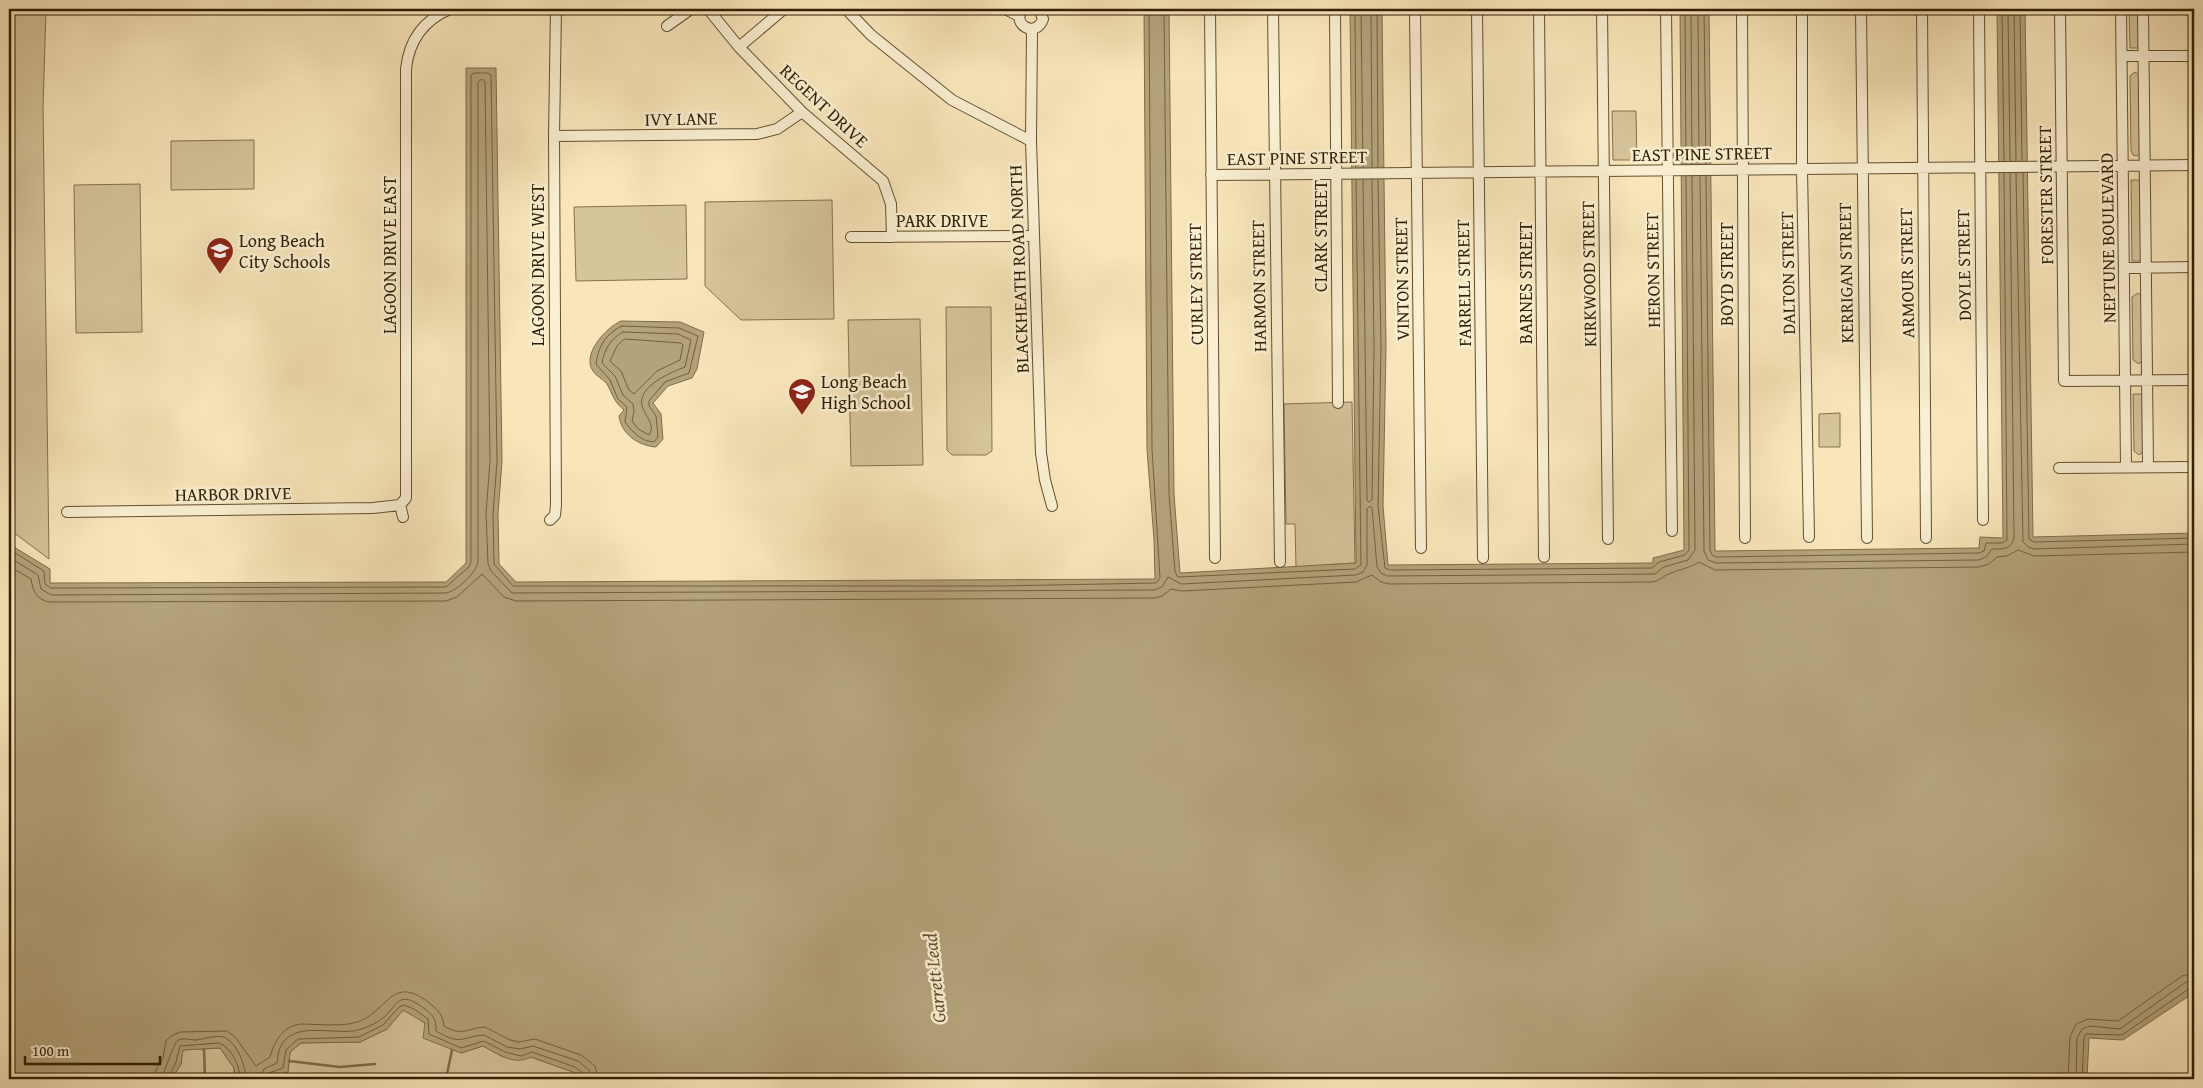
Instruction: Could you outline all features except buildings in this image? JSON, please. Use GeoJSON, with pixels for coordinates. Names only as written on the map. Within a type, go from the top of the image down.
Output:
{"type":"FeatureCollection","features":[{"type":"Feature","properties":{"kind":"street","name":"LAGOON DRIVE EAST"},"geometry":{"type":"LineString","coordinates":[[403,517],[400,505],[406,498],[406,63],[410,47],[417,34],[428,22],[450,9]]}},
{"type":"Feature","properties":{"kind":"street","name":"LAGOON DRIVE WEST"},"geometry":{"type":"LineString","coordinates":[[550,520],[555,515],[556,506],[554,136],[556,9]]}},
{"type":"Feature","properties":{"kind":"street"},"geometry":{"type":"LineString","coordinates":[[667,26],[691,9]]}},
{"type":"Feature","properties":{"kind":"street","name":"REGENT DRIVE"},"geometry":{"type":"LineString","coordinates":[[708,9],[739,47],[802,112],[883,181],[891,204],[892,237]]}},
{"type":"Feature","properties":{"kind":"street"},"geometry":{"type":"LineString","coordinates":[[739,47],[784,9]]}},
{"type":"Feature","properties":{"kind":"street"},"geometry":{"type":"LineString","coordinates":[[846,9],[871,35],[952,100],[1032,141]]}},
{"type":"Feature","properties":{"kind":"street"},"geometry":{"type":"LineString","coordinates":[[1005,9],[1021,12],[1022,26],[1032,30],[1039,26],[1043,20],[1039,9]]}},
{"type":"Feature","properties":{"kind":"street","name":"CURLEY STREET"},"geometry":{"type":"LineString","coordinates":[[1210,9],[1215,558]]}},
{"type":"Feature","properties":{"kind":"street","name":"HARMON STREET"},"geometry":{"type":"LineString","coordinates":[[1272,9],[1280,562]]}},
{"type":"Feature","properties":{"kind":"street","name":"CLARK STREET"},"geometry":{"type":"LineString","coordinates":[[1336,9],[1341,174],[1338,402]]}},
{"type":"Feature","properties":{"kind":"street","name":"VINTON STREET"},"geometry":{"type":"LineString","coordinates":[[1415,9],[1421,548]]}},
{"type":"Feature","properties":{"kind":"street","name":"FARRELL STREET"},"geometry":{"type":"LineString","coordinates":[[1477,9],[1482,558]]}},
{"type":"Feature","properties":{"kind":"street","name":"BARNES STREET"},"geometry":{"type":"LineString","coordinates":[[1539,9],[1544,557]]}},
{"type":"Feature","properties":{"kind":"street","name":"KIRKWOOD STREET"},"geometry":{"type":"LineString","coordinates":[[1602,9],[1608,539]]}},
{"type":"Feature","properties":{"kind":"street","name":"HERON STREET"},"geometry":{"type":"LineString","coordinates":[[1666,9],[1671,171],[1672,531]]}},
{"type":"Feature","properties":{"kind":"street","name":"BOYD STREET"},"geometry":{"type":"LineString","coordinates":[[1742,9],[1745,538]]}},
{"type":"Feature","properties":{"kind":"street","name":"DALTON STREET"},"geometry":{"type":"LineString","coordinates":[[1802,9],[1802,170],[1809,537]]}},
{"type":"Feature","properties":{"kind":"street","name":"KERRIGAN STREET"},"geometry":{"type":"LineString","coordinates":[[1861,9],[1861,169],[1867,538]]}},
{"type":"Feature","properties":{"kind":"street","name":"ARMOUR STREET"},"geometry":{"type":"LineString","coordinates":[[1922,9],[1926,538]]}},
{"type":"Feature","properties":{"kind":"street","name":"DOYLE STREET"},"geometry":{"type":"LineString","coordinates":[[1979,9],[1984,168],[1983,520]]}},
{"type":"Feature","properties":{"kind":"street","name":"FORESTER STREET"},"geometry":{"type":"LineString","coordinates":[[2060,9],[2064,382],[2125,381]]}},
{"type":"Feature","properties":{"kind":"street","name":"NEPTUNE BOULEVARD"},"geometry":{"type":"LineString","coordinates":[[2121,9],[2126,467]]}},
{"type":"Feature","properties":{"kind":"street"},"geometry":{"type":"LineString","coordinates":[[2143,9],[2148,467]]}},
{"type":"Feature","properties":{"kind":"street","name":"BLACKHEATH ROAD NORTH"},"geometry":{"type":"LineString","coordinates":[[1032,30],[1034,236],[1041,453],[1052,506]]}},
{"type":"Feature","properties":{"kind":"street"},"geometry":{"type":"LineString","coordinates":[[2122,56],[2194,56]]}},
{"type":"Feature","properties":{"kind":"street","name":"IVY LANE"},"geometry":{"type":"LineString","coordinates":[[554,136],[757,134],[777,129],[802,112]]}},
{"type":"Feature","properties":{"kind":"street","name":"EAST PINE STREET"},"geometry":{"type":"LineString","coordinates":[[1211,175],[2062,168],[2194,165]]}},
{"type":"Feature","properties":{"kind":"street","name":"PARK DRIVE"},"geometry":{"type":"LineString","coordinates":[[851,237],[1034,236]]}},
{"type":"Feature","properties":{"kind":"street"},"geometry":{"type":"LineString","coordinates":[[2124,268],[2194,268]]}},
{"type":"Feature","properties":{"kind":"street"},"geometry":{"type":"LineString","coordinates":[[2125,381],[2194,380]]}},
{"type":"Feature","properties":{"kind":"street"},"geometry":{"type":"LineString","coordinates":[[2060,468],[2194,466]]}},
{"type":"Feature","properties":{"kind":"street","name":"HARBOR DRIVE"},"geometry":{"type":"LineString","coordinates":[[67,512],[373,508],[400,505]]}},
{"type":"Feature","properties":{"kind":"shaded area"},"geometry":{"type":"Polygon","coordinates":[[[9,9],[46,9],[43,106],[49,559],[9,529],[9,9]]]}},
{"type":"Feature","properties":{"kind":"shaded area"},"geometry":{"type":"Polygon","coordinates":[[[2129,9],[2140,9],[2141,48],[2130,48],[2129,9]]]}},
{"type":"Feature","properties":{"kind":"shaded area"},"geometry":{"type":"Polygon","coordinates":[[[2135,72],[2141,76],[2140,154],[2137,156],[2133,155],[2131,151],[2130,76],[2135,72]]]}},
{"type":"Feature","properties":{"kind":"shaded area"},"geometry":{"type":"Polygon","coordinates":[[[1612,111],[1636,111],[1637,160],[1613,160],[1612,111]]]}},
{"type":"Feature","properties":{"kind":"shaded area"},"geometry":{"type":"Polygon","coordinates":[[[254,140],[254,189],[171,190],[171,141],[254,140]]]}},
{"type":"Feature","properties":{"kind":"shaded area"},"geometry":{"type":"Polygon","coordinates":[[[2131,180],[2142,180],[2143,261],[2132,261],[2131,180]]]}},
{"type":"Feature","properties":{"kind":"shaded area"},"geometry":{"type":"Polygon","coordinates":[[[140,184],[142,332],[76,333],[74,185],[140,184]]]}},
{"type":"Feature","properties":{"kind":"shaded area"},"geometry":{"type":"Polygon","coordinates":[[[832,200],[834,319],[741,320],[705,286],[705,202],[832,200]]]}},
{"type":"Feature","properties":{"kind":"shaded area"},"geometry":{"type":"Polygon","coordinates":[[[686,205],[687,279],[576,281],[574,207],[686,205]]]}},
{"type":"Feature","properties":{"kind":"shaded area"},"geometry":{"type":"Polygon","coordinates":[[[2138,293],[2143,297],[2143,359],[2139,364],[2133,360],[2132,297],[2138,293]]]}},
{"type":"Feature","properties":{"kind":"shaded area"},"geometry":{"type":"Polygon","coordinates":[[[946,307],[991,307],[992,451],[986,455],[952,455],[947,450],[946,307]]]}},
{"type":"Feature","properties":{"kind":"shaded area"},"geometry":{"type":"Polygon","coordinates":[[[920,319],[923,465],[851,466],[848,320],[920,319]]]}},
{"type":"Feature","properties":{"kind":"shaded area"},"geometry":{"type":"Polygon","coordinates":[[[2133,394],[2144,394],[2144,451],[2139,455],[2134,451],[2133,394]]]}},
{"type":"Feature","properties":{"kind":"shaded area"},"geometry":{"type":"Polygon","coordinates":[[[1352,402],[1355,563],[1296,567],[1295,524],[1286,524],[1284,404],[1352,402]]]}},
{"type":"Feature","properties":{"kind":"shaded area"},"geometry":{"type":"Polygon","coordinates":[[[1840,413],[1840,447],[1819,447],[1819,414],[1840,413]]]}},
{"type":"Feature","properties":{"kind":"shaded area"},"geometry":{"type":"Polygon","coordinates":[[[403,1010],[412,1013],[461,1053],[483,1046],[503,1057],[531,1057],[573,1072],[583,1079],[265,1079],[288,1072],[290,1052],[301,1043],[360,1042],[387,1029],[403,1010]]]}},
{"type":"Feature","properties":{"kind":"shaded area"},"geometry":{"type":"Polygon","coordinates":[[[220,1048],[234,1068],[235,1079],[172,1079],[181,1064],[182,1050],[220,1048]]]}},
{"type":"Feature","properties":{"kind":"water","name":"Garrett Lead"},"geometry":{"type":"Polygon","coordinates":[[[1144,9],[1169,9],[1174,494],[1180,573],[1356,563],[1350,9],[1382,9],[1386,347],[1383,506],[1388,565],[1653,563],[1653,558],[1684,550],[1680,9],[1709,9],[1715,551],[1979,548],[1980,537],[2003,538],[1997,9],[2025,9],[2033,537],[2194,533],[2194,989],[2189,996],[2123,1040],[2089,1038],[2087,1079],[583,1079],[573,1072],[531,1057],[512,1060],[483,1046],[461,1053],[423,1038],[425,1023],[403,1010],[387,1029],[360,1042],[301,1043],[290,1052],[288,1072],[265,1079],[235,1079],[234,1068],[220,1048],[183,1050],[181,1064],[172,1079],[9,1079],[9,544],[50,569],[50,583],[446,582],[466,563],[466,68],[496,68],[502,461],[498,514],[499,564],[516,582],[1155,579],[1147,450],[1144,9]]]}},
{"type":"Feature","properties":{"kind":"water"},"geometry":{"type":"Polygon","coordinates":[[[621,321],[680,322],[704,332],[697,369],[692,378],[668,386],[653,403],[661,414],[663,439],[656,447],[637,441],[623,428],[619,416],[624,410],[616,401],[607,384],[594,373],[590,364],[590,357],[597,342],[609,329],[621,321]]]}},
{"type":"Feature","properties":{"kind":"waterway"},"geometry":{"type":"LineString","coordinates":[[204,1050],[205,1079]]}},
{"type":"Feature","properties":{"kind":"waterway"},"geometry":{"type":"LineString","coordinates":[[446,1079],[452,1050]]}},
{"type":"Feature","properties":{"kind":"waterway"},"geometry":{"type":"LineString","coordinates":[[289,1061],[340,1067],[375,1064]]}},
{"type":"Feature","properties":{"kind":"place","name":"Long Beach City Schools"},"geometry":{"type":"Point","coordinates":[220,275]}},
{"type":"Feature","properties":{"kind":"place","name":"Long Beach High School"},"geometry":{"type":"Point","coordinates":[802,416]}}]}
